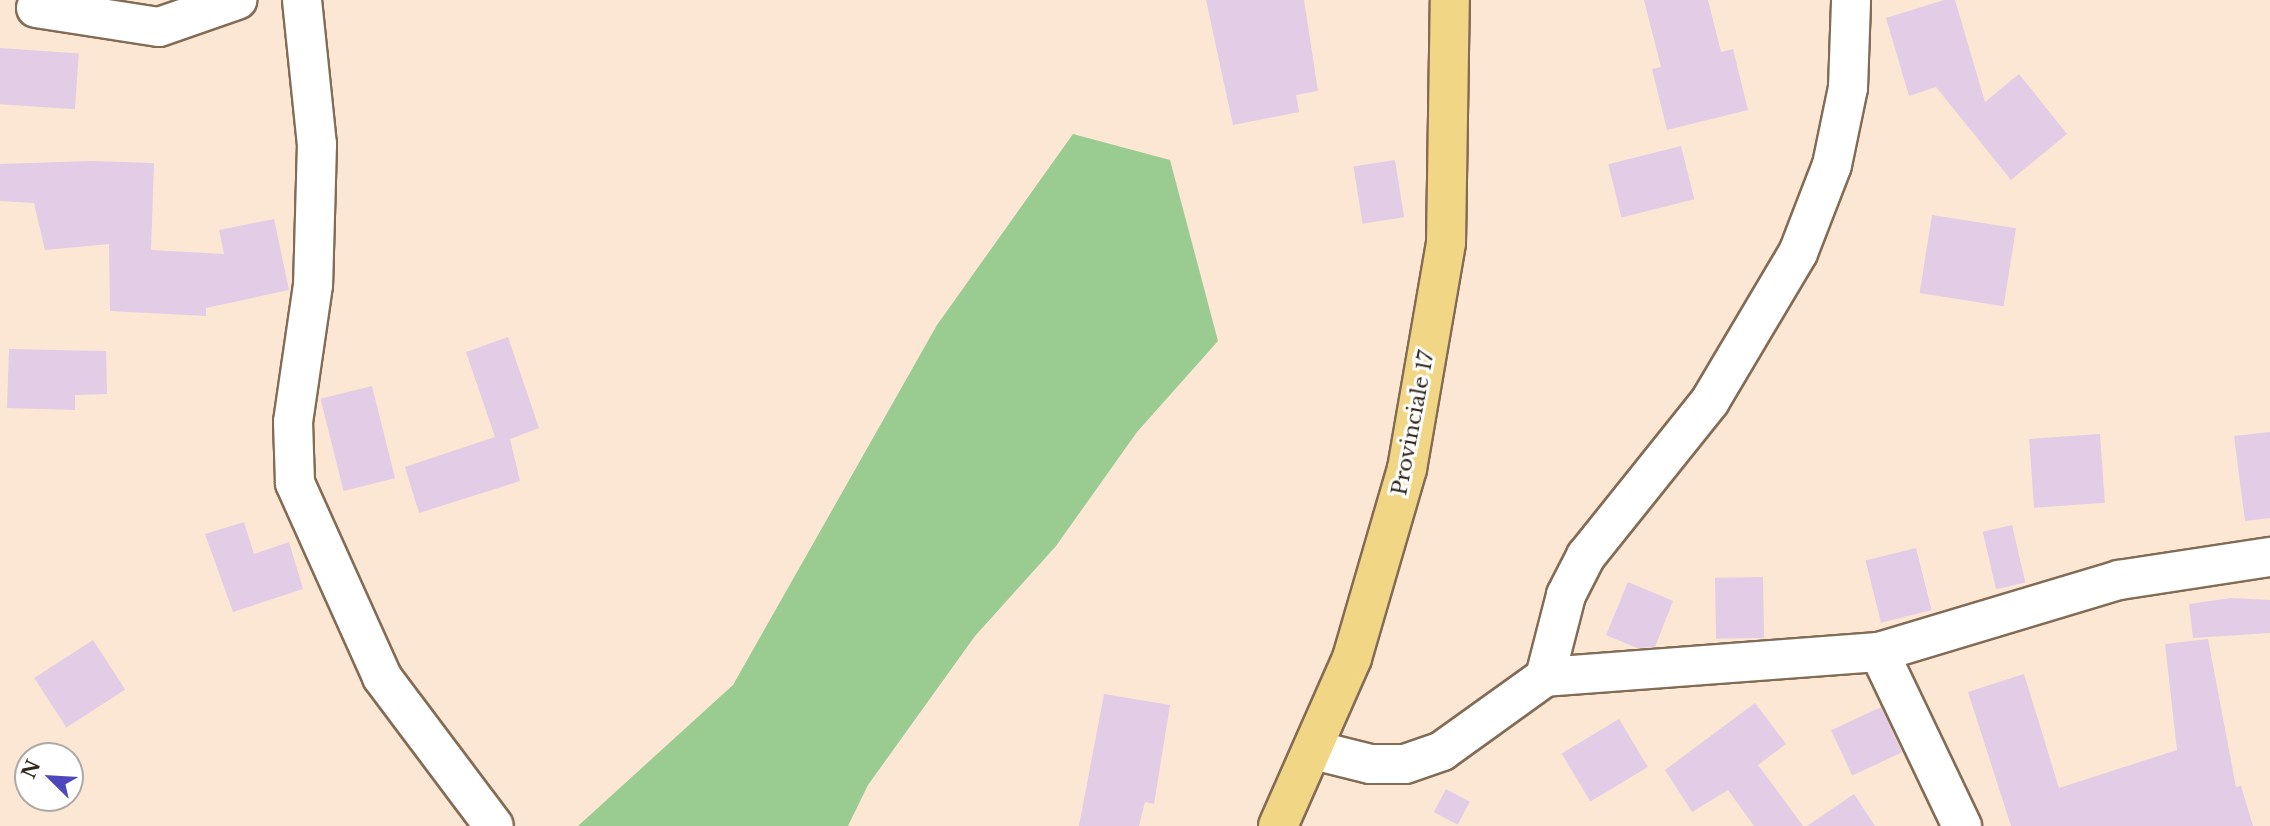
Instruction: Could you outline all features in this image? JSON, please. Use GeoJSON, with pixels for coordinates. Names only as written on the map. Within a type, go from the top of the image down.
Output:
{"type":"FeatureCollection","features":[{"type":"Feature","properties":{"kind":"main road","name":"Provinciale 17"},"geometry":{"type":"LineString","coordinates":[[1278,826],[1314,750],[1352,658],[1407,469],[1446,243],[1450,0]]}},
{"type":"Feature","properties":{"kind":"street"},"geometry":{"type":"LineString","coordinates":[[36,8],[159,27],[237,0]]}},
{"type":"Feature","properties":{"kind":"street"},"geometry":{"type":"LineString","coordinates":[[302,0],[317,144],[313,285],[293,422],[295,483],[382,677],[494,826]]}},
{"type":"Feature","properties":{"kind":"street"},"geometry":{"type":"LineString","coordinates":[[1545,677],[1566,595],[1586,556],[1710,401],[1798,253],[1832,165],[1848,88],[1851,0]]}},
{"type":"Feature","properties":{"kind":"street"},"geometry":{"type":"LineString","coordinates":[[1314,750],[1370,764],[1405,764],[1443,751],[1545,677],[1879,652],[2119,580],[2270,557]]}},
{"type":"Feature","properties":{"kind":"street"},"geometry":{"type":"LineString","coordinates":[[1879,652],[1962,826]]}},
{"type":"Feature","properties":{"kind":"green space"},"geometry":{"type":"Polygon","coordinates":[[[1073,134],[1170,160],[1218,341],[1137,432],[1056,546],[975,636],[868,785],[848,826],[578,826],[733,685],[937,325],[1073,134]]]}},
{"type":"Feature","properties":{"kind":"building"},"geometry":{"type":"Polygon","coordinates":[[[1206,0],[1304,0],[1318,91],[1296,95],[1299,112],[1233,125],[1206,0]]]}},
{"type":"Feature","properties":{"kind":"building"},"geometry":{"type":"Polygon","coordinates":[[[1644,0],[1708,0],[1721,52],[1733,49],[1748,110],[1667,130],[1652,69],[1661,67],[1644,0]]]}},
{"type":"Feature","properties":{"kind":"building"},"geometry":{"type":"Polygon","coordinates":[[[1944,0],[1955,0],[1985,102],[2019,74],[2067,134],[2011,180],[1936,87],[1909,96],[1886,18],[1944,0]]]}},
{"type":"Feature","properties":{"kind":"building"},"geometry":{"type":"Polygon","coordinates":[[[0,48],[79,54],[75,109],[0,104],[0,48]]]}},
{"type":"Feature","properties":{"kind":"building"},"geometry":{"type":"Polygon","coordinates":[[[1681,146],[1694,199],[1622,218],[1608,164],[1681,146]]]}},
{"type":"Feature","properties":{"kind":"building"},"geometry":{"type":"Polygon","coordinates":[[[1395,160],[1404,217],[1363,224],[1354,167],[1395,160]]]}},
{"type":"Feature","properties":{"kind":"building"},"geometry":{"type":"Polygon","coordinates":[[[91,161],[154,163],[151,250],[224,254],[219,230],[274,219],[289,290],[206,308],[206,316],[110,311],[109,244],[45,250],[34,203],[0,201],[0,164],[91,161]]]}},
{"type":"Feature","properties":{"kind":"building"},"geometry":{"type":"Polygon","coordinates":[[[1932,215],[2016,228],[2004,306],[1920,293],[1932,215]]]}},
{"type":"Feature","properties":{"kind":"building"},"geometry":{"type":"Polygon","coordinates":[[[508,337],[539,428],[510,439],[520,481],[419,513],[405,467],[495,437],[466,352],[508,337]]]}},
{"type":"Feature","properties":{"kind":"building"},"geometry":{"type":"Polygon","coordinates":[[[9,349],[106,351],[107,394],[75,395],[75,410],[7,408],[9,349]]]}},
{"type":"Feature","properties":{"kind":"building"},"geometry":{"type":"Polygon","coordinates":[[[372,386],[395,478],[344,491],[321,399],[372,386]]]}},
{"type":"Feature","properties":{"kind":"building"},"geometry":{"type":"Polygon","coordinates":[[[2270,432],[2270,518],[2245,521],[2234,436],[2270,432]]]}},
{"type":"Feature","properties":{"kind":"building"},"geometry":{"type":"Polygon","coordinates":[[[2100,434],[2105,503],[2034,508],[2029,439],[2100,434]]]}},
{"type":"Feature","properties":{"kind":"building"},"geometry":{"type":"Polygon","coordinates":[[[244,522],[254,554],[289,542],[303,589],[233,612],[205,534],[244,522]]]}},
{"type":"Feature","properties":{"kind":"building"},"geometry":{"type":"Polygon","coordinates":[[[2012,525],[2025,582],[1996,589],[1983,532],[2012,525]]]}},
{"type":"Feature","properties":{"kind":"building"},"geometry":{"type":"Polygon","coordinates":[[[1916,548],[1931,610],[1881,623],[1866,561],[1916,548]]]}},
{"type":"Feature","properties":{"kind":"building"},"geometry":{"type":"Polygon","coordinates":[[[1763,577],[1764,638],[1716,639],[1715,578],[1763,577]]]}},
{"type":"Feature","properties":{"kind":"building"},"geometry":{"type":"Polygon","coordinates":[[[1628,582],[1673,601],[1655,647],[1637,648],[1606,635],[1628,582]]]}},
{"type":"Feature","properties":{"kind":"building"},"geometry":{"type":"Polygon","coordinates":[[[2231,598],[2270,600],[2270,633],[2193,638],[2189,604],[2231,598]]]}},
{"type":"Feature","properties":{"kind":"building"},"geometry":{"type":"Polygon","coordinates":[[[2208,639],[2236,787],[2241,786],[2253,826],[2011,826],[1968,692],[2024,674],[2059,788],[2177,750],[2165,644],[2208,639]]]}},
{"type":"Feature","properties":{"kind":"building"},"geometry":{"type":"Polygon","coordinates":[[[93,640],[125,689],[66,728],[34,678],[93,640]]]}},
{"type":"Feature","properties":{"kind":"building"},"geometry":{"type":"Polygon","coordinates":[[[1104,694],[1170,705],[1154,804],[1145,802],[1139,826],[1079,826],[1104,694]]]}},
{"type":"Feature","properties":{"kind":"building"},"geometry":{"type":"Polygon","coordinates":[[[1755,703],[1786,744],[1758,765],[1803,826],[1754,826],[1728,790],[1692,812],[1665,770],[1755,703]]]}},
{"type":"Feature","properties":{"kind":"building"},"geometry":{"type":"Polygon","coordinates":[[[1881,707],[1902,752],[1852,776],[1831,730],[1881,707]]]}},
{"type":"Feature","properties":{"kind":"building"},"geometry":{"type":"Polygon","coordinates":[[[1619,719],[1648,767],[1590,802],[1562,754],[1619,719]]]}},
{"type":"Feature","properties":{"kind":"building"},"geometry":{"type":"Polygon","coordinates":[[[1446,789],[1470,802],[1458,825],[1434,812],[1446,789]]]}},
{"type":"Feature","properties":{"kind":"building"},"geometry":{"type":"Polygon","coordinates":[[[1854,794],[1875,826],[1807,826],[1854,794]]]}}]}
